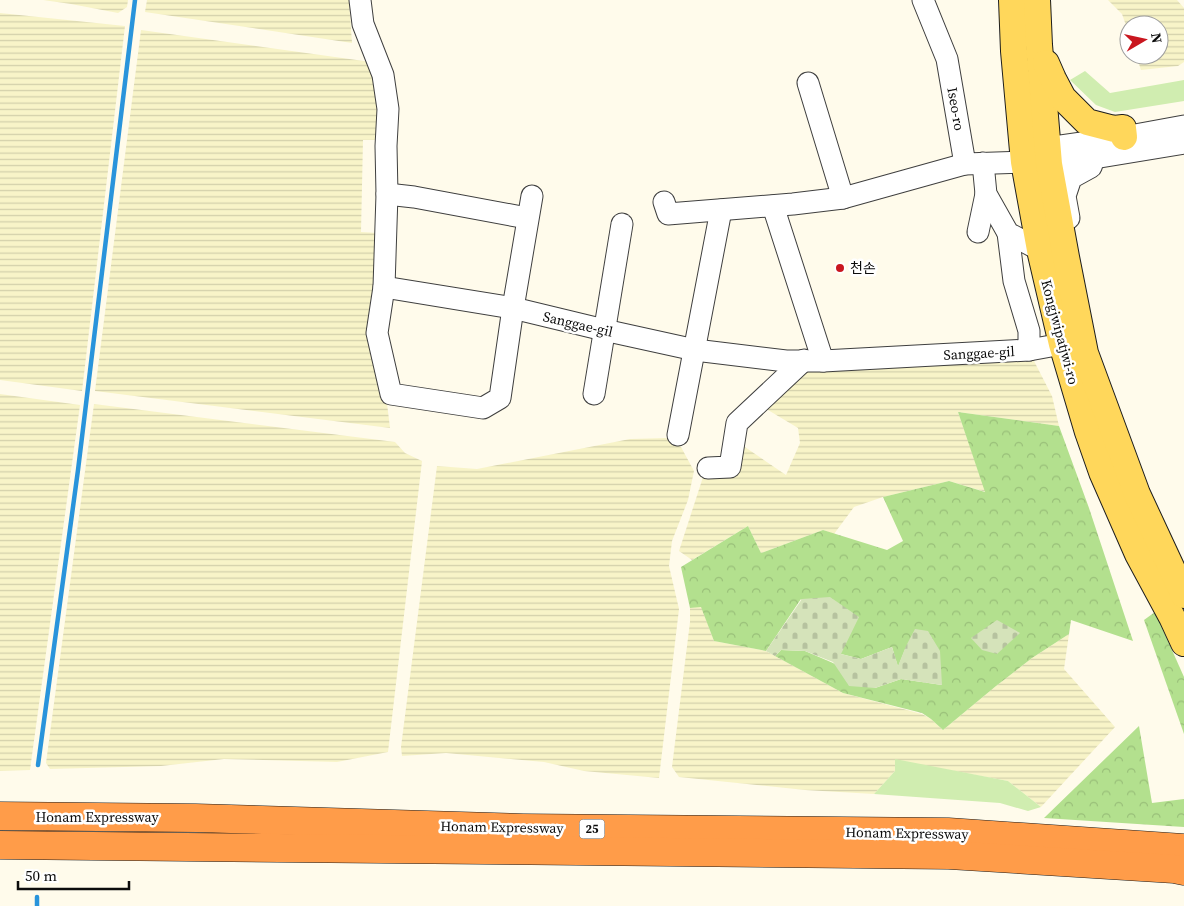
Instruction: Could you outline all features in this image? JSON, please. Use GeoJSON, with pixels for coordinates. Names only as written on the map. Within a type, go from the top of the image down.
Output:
{"type":"FeatureCollection","features":[{"type":"Feature","properties":{"kind":"highway","name":"Honam Expressway"},"geometry":{"type":"LineString","coordinates":[[0,816],[196,818],[523,828],[948,832],[1184,848]]}},
{"type":"Feature","properties":{"kind":"highway","name":"Honam Expressway"},"geometry":{"type":"LineString","coordinates":[[0,845],[949,855],[1184,871]]}},
{"type":"Feature","properties":{"kind":"main road","name":"Kongjwipatjwi-ro"},"geometry":{"type":"LineString","coordinates":[[1012,0],[1014,51],[1085,353],[1137,494],[1184,596]]}},
{"type":"Feature","properties":{"kind":"main road","name":"Kongjwipatjwi-ro"},"geometry":{"type":"LineString","coordinates":[[1037,0],[1040,250],[1062,344],[1102,472],[1138,554],[1184,643]]}},
{"type":"Feature","properties":{"kind":"main road"},"geometry":{"type":"LineString","coordinates":[[1039,45],[1052,79],[1063,98],[1087,122],[1114,129],[1123,128],[1124,137]]}},
{"type":"Feature","properties":{"kind":"street"},"geometry":{"type":"LineString","coordinates":[[360,0],[364,24],[383,75],[388,109],[384,287],[376,333],[391,394],[484,408],[500,398],[532,196]]}},
{"type":"Feature","properties":{"kind":"street","name":"Iseo-ro"},"geometry":{"type":"LineString","coordinates":[[923,0],[947,60],[974,164],[986,194]]}},
{"type":"Feature","properties":{"kind":"street"},"geometry":{"type":"LineString","coordinates":[[808,83],[843,198]]}},
{"type":"Feature","properties":{"kind":"street"},"geometry":{"type":"LineString","coordinates":[[1040,158],[1124,137],[1184,126]]}},
{"type":"Feature","properties":{"kind":"street"},"geometry":{"type":"LineString","coordinates":[[664,202],[668,214],[773,206],[843,198],[974,164],[1040,158],[1094,158],[1184,143]]}},
{"type":"Feature","properties":{"kind":"street"},"geometry":{"type":"LineString","coordinates":[[1079,321],[1088,306],[1074,248],[1065,196],[1071,178],[1091,167],[1094,158]]}},
{"type":"Feature","properties":{"kind":"street"},"geometry":{"type":"LineString","coordinates":[[387,194],[414,197],[527,218]]}},
{"type":"Feature","properties":{"kind":"street"},"geometry":{"type":"LineString","coordinates":[[978,232],[986,194]]}},
{"type":"Feature","properties":{"kind":"street"},"geometry":{"type":"LineString","coordinates":[[986,194],[1008,233],[1014,281],[1029,331],[1029,350]]}},
{"type":"Feature","properties":{"kind":"street"},"geometry":{"type":"LineString","coordinates":[[708,468],[730,467],[738,423],[814,360],[773,206]]}},
{"type":"Feature","properties":{"kind":"street"},"geometry":{"type":"LineString","coordinates":[[678,435],[720,210]]}},
{"type":"Feature","properties":{"kind":"street"},"geometry":{"type":"LineString","coordinates":[[594,394],[622,224]]}},
{"type":"Feature","properties":{"kind":"street"},"geometry":{"type":"LineString","coordinates":[[1008,233],[1040,250]]}},
{"type":"Feature","properties":{"kind":"street","name":"Sanggae-gil"},"geometry":{"type":"LineString","coordinates":[[384,287],[513,308],[695,350],[786,361],[1029,350],[1062,344]]}},
{"type":"Feature","properties":{"kind":"shaded area"},"geometry":{"type":"Polygon","coordinates":[[[43,0],[128,0],[127,7],[118,13],[43,0]]]}},
{"type":"Feature","properties":{"kind":"shaded area"},"geometry":{"type":"Polygon","coordinates":[[[147,0],[349,0],[352,43],[145,12],[147,0]]]}},
{"type":"Feature","properties":{"kind":"shaded area"},"geometry":{"type":"Polygon","coordinates":[[[1108,0],[1177,0],[1184,8],[1184,62],[1178,66],[1141,70],[1139,65],[1169,65],[1169,15],[1122,14],[1108,0]]]}},
{"type":"Feature","properties":{"kind":"shaded area"},"geometry":{"type":"Polygon","coordinates":[[[0,13],[125,26],[82,391],[0,380],[0,13]]]}},
{"type":"Feature","properties":{"kind":"shaded area"},"geometry":{"type":"Polygon","coordinates":[[[141,30],[371,62],[380,109],[380,140],[363,140],[361,232],[378,233],[368,339],[385,387],[390,428],[95,391],[141,30]]]}},
{"type":"Feature","properties":{"kind":"shaded area"},"geometry":{"type":"Polygon","coordinates":[[[1034,361],[1052,396],[1059,426],[958,412],[986,492],[949,481],[883,497],[854,507],[834,534],[823,530],[761,553],[748,526],[692,560],[679,551],[703,477],[739,443],[786,475],[800,443],[798,428],[763,407],[802,370],[1034,361]]]}},
{"type":"Feature","properties":{"kind":"shaded area"},"geometry":{"type":"Polygon","coordinates":[[[0,394],[80,405],[30,770],[0,771],[0,394]]]}},
{"type":"Feature","properties":{"kind":"shaded area"},"geometry":{"type":"Polygon","coordinates":[[[94,404],[395,442],[405,453],[422,461],[388,752],[337,762],[224,759],[161,766],[50,769],[46,763],[94,404]]]}},
{"type":"Feature","properties":{"kind":"shaded area"},"geometry":{"type":"Polygon","coordinates":[[[666,438],[681,447],[694,471],[688,500],[672,541],[669,566],[679,609],[659,778],[584,771],[544,762],[446,753],[402,756],[401,747],[437,466],[477,469],[630,439],[666,438]]]}},
{"type":"Feature","properties":{"kind":"shaded area"},"geometry":{"type":"Polygon","coordinates":[[[701,606],[714,641],[766,651],[843,693],[922,714],[943,730],[1032,658],[1069,634],[1064,669],[1115,727],[1041,807],[1008,781],[895,760],[895,771],[874,794],[805,790],[679,777],[672,767],[690,622],[690,608],[701,606]]]}},
{"type":"Feature","properties":{"kind":"green space"},"geometry":{"type":"Polygon","coordinates":[[[1085,71],[1110,93],[1184,80],[1184,101],[1115,112],[1096,105],[1070,80],[1085,71]]]}},
{"type":"Feature","properties":{"kind":"green space"},"geometry":{"type":"Polygon","coordinates":[[[958,412],[1059,426],[1089,508],[1133,641],[1071,620],[1069,634],[1032,658],[943,730],[922,713],[843,693],[775,656],[781,650],[805,651],[833,663],[875,688],[901,679],[942,685],[906,647],[898,667],[892,647],[861,659],[841,654],[801,599],[766,651],[714,641],[701,607],[690,608],[681,567],[748,526],[761,553],[823,530],[887,550],[903,541],[883,497],[949,481],[985,492],[958,412]]]}},
{"type":"Feature","properties":{"kind":"green space"},"geometry":{"type":"Polygon","coordinates":[[[830,597],[859,617],[841,654],[861,659],[892,647],[898,666],[915,629],[928,631],[940,651],[942,685],[901,679],[875,688],[849,686],[833,662],[805,651],[781,650],[775,656],[766,651],[802,599],[830,597]]]}},
{"type":"Feature","properties":{"kind":"green space"},"geometry":{"type":"Polygon","coordinates":[[[1155,612],[1184,677],[1184,734],[1144,620],[1155,612]]]}},
{"type":"Feature","properties":{"kind":"green space"},"geometry":{"type":"Polygon","coordinates":[[[997,620],[1020,633],[997,654],[982,650],[971,638],[997,620]]]}},
{"type":"Feature","properties":{"kind":"green space"},"geometry":{"type":"Polygon","coordinates":[[[1139,726],[1152,803],[1184,799],[1184,827],[1044,818],[1139,726]]]}},
{"type":"Feature","properties":{"kind":"green space"},"geometry":{"type":"Polygon","coordinates":[[[895,759],[1008,781],[1041,807],[1028,811],[1000,803],[874,794],[895,771],[895,759]]]}},
{"type":"Feature","properties":{"kind":"waterway"},"geometry":{"type":"LineString","coordinates":[[38,765],[78,470],[135,0]]}},
{"type":"Feature","properties":{"kind":"waterway"},"geometry":{"type":"LineString","coordinates":[[37,897],[37,906]]}},
{"type":"Feature","properties":{"kind":"place","name":"천손"},"geometry":{"type":"Point","coordinates":[840,268]}}]}
